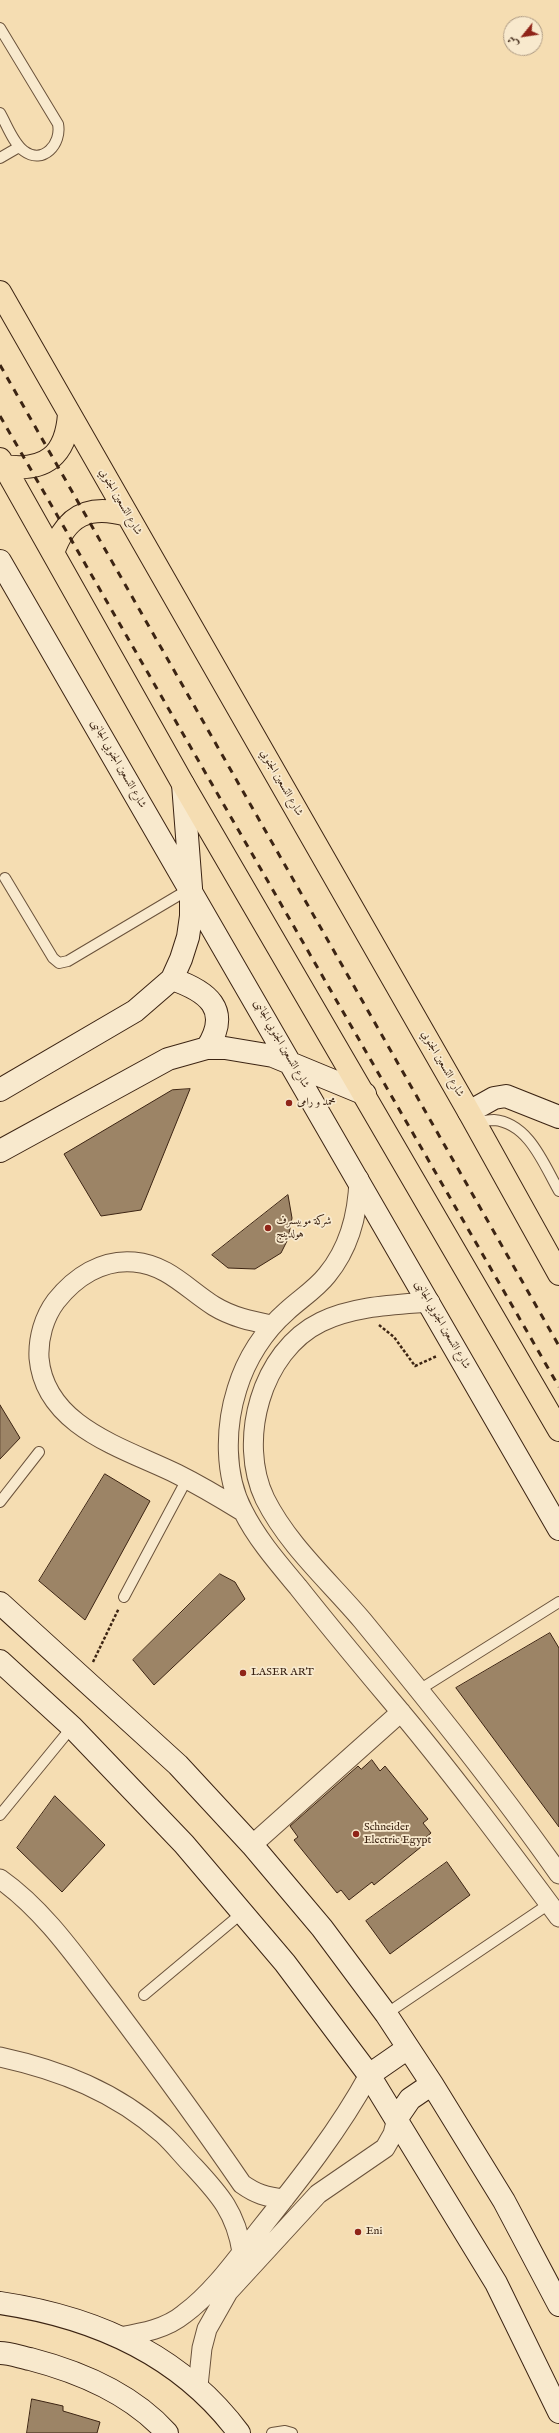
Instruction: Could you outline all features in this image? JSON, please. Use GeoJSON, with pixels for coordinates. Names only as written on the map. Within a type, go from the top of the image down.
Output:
{"type":"FeatureCollection","features":[{"type":"Feature","properties":{"kind":"main road","name":"شارع التسعين الجنوبي"},"geometry":{"type":"LineString","coordinates":[[0,292],[472,1117],[559,1274]]}},
{"type":"Feature","properties":{"kind":"main road"},"geometry":{"type":"LineString","coordinates":[[2,463],[23,469],[42,464],[58,451],[68,434],[69,414]]}},
{"type":"Feature","properties":{"kind":"main road"},"geometry":{"type":"LineString","coordinates":[[2,463],[182,784],[365,1094],[559,1430]]}},
{"type":"Feature","properties":{"kind":"main road"},"geometry":{"type":"LineString","coordinates":[[53,553],[60,535],[72,520],[90,511],[109,510],[127,515]]}},
{"type":"Feature","properties":{"kind":"street","name":"شارع التسعين الجنوبي الجانبى"},"geometry":{"type":"LineString","coordinates":[[0,560],[430,1302],[559,1529]]}},
{"type":"Feature","properties":{"kind":"street"},"geometry":{"type":"LineString","coordinates":[[0,1090],[135,1011],[172,979],[181,960],[188,937],[191,888],[182,784]]}},
{"type":"Feature","properties":{"kind":"street"},"geometry":{"type":"LineString","coordinates":[[172,979],[203,992],[213,1005],[217,1020],[215,1036],[207,1048]]}},
{"type":"Feature","properties":{"kind":"street"},"geometry":{"type":"LineString","coordinates":[[0,1151],[168,1059],[207,1048],[244,1050],[291,1062],[365,1094]]}},
{"type":"Feature","properties":{"kind":"street"},"geometry":{"type":"LineString","coordinates":[[472,1117],[494,1098],[506,1096],[559,1117]]}},
{"type":"Feature","properties":{"kind":"street"},"geometry":{"type":"LineString","coordinates":[[359,1179],[358,1205],[352,1231],[341,1254],[327,1276],[271,1325],[262,1338],[240,1380],[231,1407],[229,1434],[233,1487],[242,1511],[278,1563],[401,1712],[554,1911]]}},
{"type":"Feature","properties":{"kind":"street"},"geometry":{"type":"LineString","coordinates":[[242,1511],[187,1479],[91,1432],[78,1424],[58,1406],[47,1388],[40,1365],[40,1340],[48,1315],[63,1293],[83,1276],[106,1265],[119,1261],[135,1262],[170,1273],[204,1299],[227,1313],[271,1325]]}},
{"type":"Feature","properties":{"kind":"street"},"geometry":{"type":"LineString","coordinates":[[430,1302],[350,1312],[320,1323],[294,1341],[274,1366],[260,1394],[255,1426],[255,1462],[264,1497],[283,1529],[360,1617],[419,1690],[516,1813],[559,1874]]}},
{"type":"Feature","properties":{"kind":"street"},"geometry":{"type":"LineString","coordinates":[[0,1603],[178,1765],[252,1845],[322,1928],[386,2014],[432,2084],[504,2201],[559,2305]]}},
{"type":"Feature","properties":{"kind":"street"},"geometry":{"type":"LineString","coordinates":[[338,1637],[360,1617]]}},
{"type":"Feature","properties":{"kind":"street"},"geometry":{"type":"LineString","coordinates":[[0,1661],[72,1726],[169,1827],[285,1963],[370,2075],[398,2118],[496,2283],[559,2412]]}},
{"type":"Feature","properties":{"kind":"street"},"geometry":{"type":"LineString","coordinates":[[252,1845],[401,1712]]}},
{"type":"Feature","properties":{"kind":"street"},"geometry":{"type":"LineString","coordinates":[[0,1879],[30,1902],[72,1951],[182,2097],[242,2184],[254,2193],[264,2197],[284,2199]]}},
{"type":"Feature","properties":{"kind":"street"},"geometry":{"type":"LineString","coordinates":[[119,2337],[149,2331],[184,2315],[201,2300],[242,2252],[284,2199],[354,2103],[370,2075],[408,2048]]}},
{"type":"Feature","properties":{"kind":"street"},"geometry":{"type":"LineString","coordinates":[[0,2057],[38,2065],[83,2082],[120,2102],[163,2134],[226,2206],[235,2220],[242,2252]]}},
{"type":"Feature","properties":{"kind":"street"},"geometry":{"type":"LineString","coordinates":[[198,2386],[202,2348],[207,2329],[228,2292],[318,2194],[384,2148],[393,2134],[398,2118],[410,2099],[432,2084]]}},
{"type":"Feature","properties":{"kind":"street"},"geometry":{"type":"LineString","coordinates":[[0,2303],[36,2308],[119,2337],[144,2349],[198,2386],[224,2412],[239,2433]]}},
{"type":"Feature","properties":{"kind":"street"},"geometry":{"type":"LineString","coordinates":[[0,2353],[59,2367],[97,2382],[132,2403],[167,2433]]}},
{"type":"Feature","properties":{"kind":"lane"},"geometry":{"type":"LineString","coordinates":[[0,28],[58,124],[59,131],[56,144],[47,152],[32,155],[19,147],[0,113]]}},
{"type":"Feature","properties":{"kind":"lane"},"geometry":{"type":"LineString","coordinates":[[0,158],[19,147]]}},
{"type":"Feature","properties":{"kind":"lane"},"geometry":{"type":"LineString","coordinates":[[6,878],[53,958],[59,963],[68,961],[191,888]]}},
{"type":"Feature","properties":{"kind":"lane"},"geometry":{"type":"LineString","coordinates":[[472,1117],[494,1120],[513,1125],[538,1154],[559,1191]]}},
{"type":"Feature","properties":{"kind":"lane"},"geometry":{"type":"LineString","coordinates":[[0,1502],[39,1452]]}},
{"type":"Feature","properties":{"kind":"lane"},"geometry":{"type":"LineString","coordinates":[[124,1597],[187,1479]]}},
{"type":"Feature","properties":{"kind":"lane"},"geometry":{"type":"LineString","coordinates":[[419,1690],[559,1602]]}},
{"type":"Feature","properties":{"kind":"lane"},"geometry":{"type":"LineString","coordinates":[[0,1815],[72,1726]]}},
{"type":"Feature","properties":{"kind":"lane"},"geometry":{"type":"LineString","coordinates":[[386,2014],[554,1911]]}},
{"type":"Feature","properties":{"kind":"lane"},"geometry":{"type":"LineString","coordinates":[[144,1995],[242,1913]]}},
{"type":"Feature","properties":{"kind":"lane"},"geometry":{"type":"LineString","coordinates":[[272,2433],[285,2431],[292,2433]]}},
{"type":"Feature","properties":{"kind":"path"},"geometry":{"type":"LineString","coordinates":[[378,1324],[394,1337],[414,1366],[455,1347]]}},
{"type":"Feature","properties":{"kind":"path"},"geometry":{"type":"LineString","coordinates":[[85,1680],[124,1597]]}},
{"type":"Feature","properties":{"kind":"building"},"geometry":{"type":"Polygon","coordinates":[[[190,1089],[141,1210],[101,1216],[64,1154],[172,1090],[190,1089]]]}},
{"type":"Feature","properties":{"kind":"building","name":"شركة موبيسرف هولدينج"},"geometry":{"type":"Polygon","coordinates":[[[288,1195],[292,1218],[288,1239],[281,1253],[255,1269],[228,1268],[212,1255],[288,1195]]]}},
{"type":"Feature","properties":{"kind":"building"},"geometry":{"type":"Polygon","coordinates":[[[0,1405],[20,1438],[0,1459],[0,1405]]]}},
{"type":"Feature","properties":{"kind":"building"},"geometry":{"type":"Polygon","coordinates":[[[105,1474],[150,1501],[85,1620],[39,1581],[105,1474]]]}},
{"type":"Feature","properties":{"kind":"building"},"geometry":{"type":"Polygon","coordinates":[[[220,1574],[235,1582],[245,1599],[154,1685],[133,1660],[220,1574]]]}},
{"type":"Feature","properties":{"kind":"building"},"geometry":{"type":"Polygon","coordinates":[[[550,1633],[559,1648],[559,1827],[456,1688],[550,1633]]]}},
{"type":"Feature","properties":{"kind":"building"},"geometry":{"type":"Polygon","coordinates":[[[372,1760],[380,1771],[385,1766],[428,1819],[423,1823],[431,1833],[419,1843],[421,1847],[374,1885],[372,1882],[349,1900],[341,1890],[337,1893],[294,1840],[298,1837],[290,1826],[358,1766],[361,1769],[372,1760]]]}},
{"type":"Feature","properties":{"kind":"building"},"geometry":{"type":"Polygon","coordinates":[[[55,1796],[105,1845],[62,1892],[17,1848],[55,1796]]]}},
{"type":"Feature","properties":{"kind":"building"},"geometry":{"type":"Polygon","coordinates":[[[447,1862],[470,1895],[390,1954],[366,1921],[447,1862]]]}},
{"type":"Feature","properties":{"kind":"building"},"geometry":{"type":"Polygon","coordinates":[[[32,2399],[63,2406],[63,2411],[100,2422],[97,2433],[27,2433],[32,2399]]]}},
{"type":"Feature","properties":{"kind":"railway"},"geometry":{"type":"LineString","coordinates":[[0,365],[559,1346]]}},
{"type":"Feature","properties":{"kind":"railway"},"geometry":{"type":"LineString","coordinates":[[0,416],[559,1387]]}},
{"type":"Feature","properties":{"kind":"place","name":"محمد و رامى"},"geometry":{"type":"Point","coordinates":[289,1103]}},
{"type":"Feature","properties":{"kind":"place","name":"شركة موبيسرف هولدينج"},"geometry":{"type":"Point","coordinates":[268,1228]}},
{"type":"Feature","properties":{"kind":"place","name":"LASER ART"},"geometry":{"type":"Point","coordinates":[243,1673]}},
{"type":"Feature","properties":{"kind":"place","name":"Schneider Electric Egypt"},"geometry":{"type":"Point","coordinates":[356,1834]}},
{"type":"Feature","properties":{"kind":"place","name":"Eni"},"geometry":{"type":"Point","coordinates":[358,2232]}}]}
